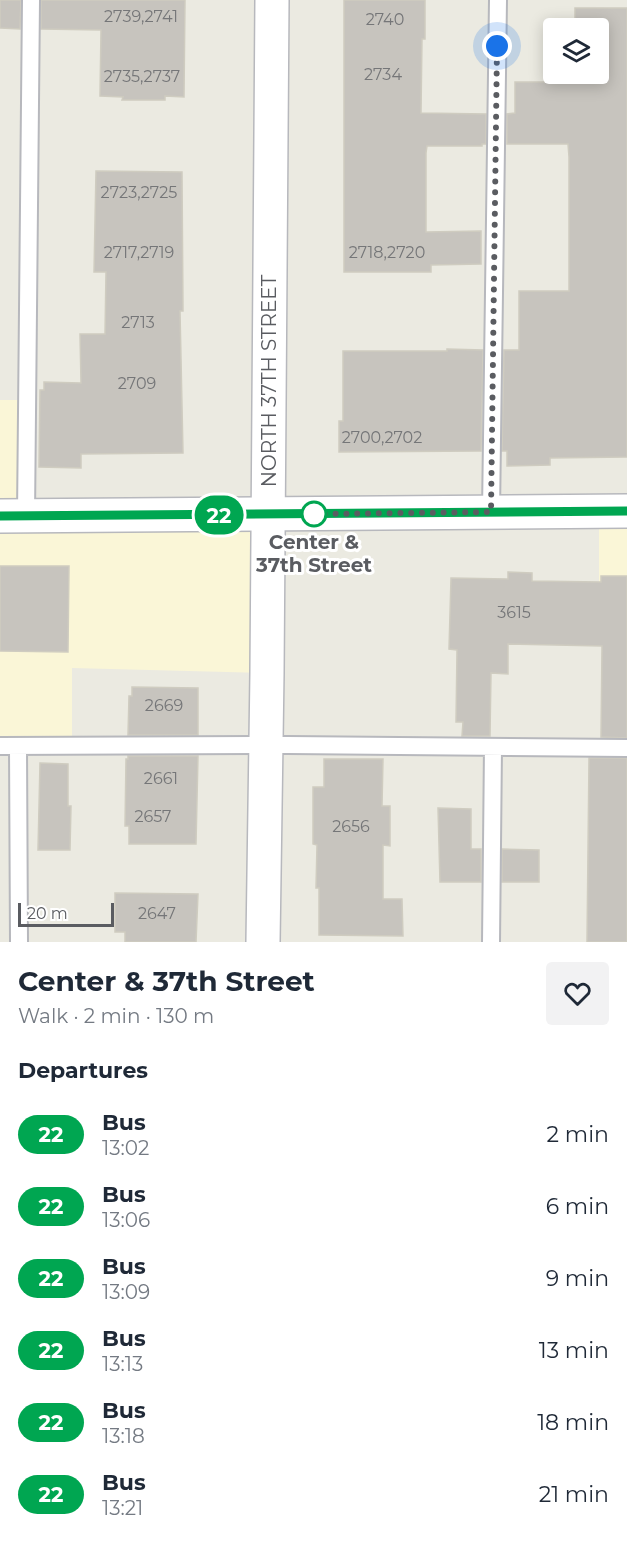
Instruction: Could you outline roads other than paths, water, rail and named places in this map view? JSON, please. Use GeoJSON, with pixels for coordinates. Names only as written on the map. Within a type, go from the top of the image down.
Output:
{"type":"FeatureCollection","features":[{"type":"Feature","properties":{"kind":"street","name":"NORTH 37TH STREET"},"geometry":{"type":"LineString","coordinates":[[263,942],[272,0]]}},
{"type":"Feature","properties":{"kind":"street"},"geometry":{"type":"LineString","coordinates":[[13,516],[627,511]]}},
{"type":"Feature","properties":{"kind":"lane"},"geometry":{"type":"LineString","coordinates":[[13,516],[31,0]]}},
{"type":"Feature","properties":{"kind":"lane"},"geometry":{"type":"LineString","coordinates":[[491,512],[498,0]]}},
{"type":"Feature","properties":{"kind":"lane"},"geometry":{"type":"LineString","coordinates":[[0,746],[266,745],[627,748]]}},
{"type":"Feature","properties":{"kind":"lane"},"geometry":{"type":"LineString","coordinates":[[18,747],[19,942]]}},
{"type":"Feature","properties":{"kind":"lane"},"geometry":{"type":"LineString","coordinates":[[491,942],[493,747]]}},
{"type":"Feature","properties":{"kind":"place","name":"Center & 37th Street"},"geometry":{"type":"Point","coordinates":[314,514]}}]}
